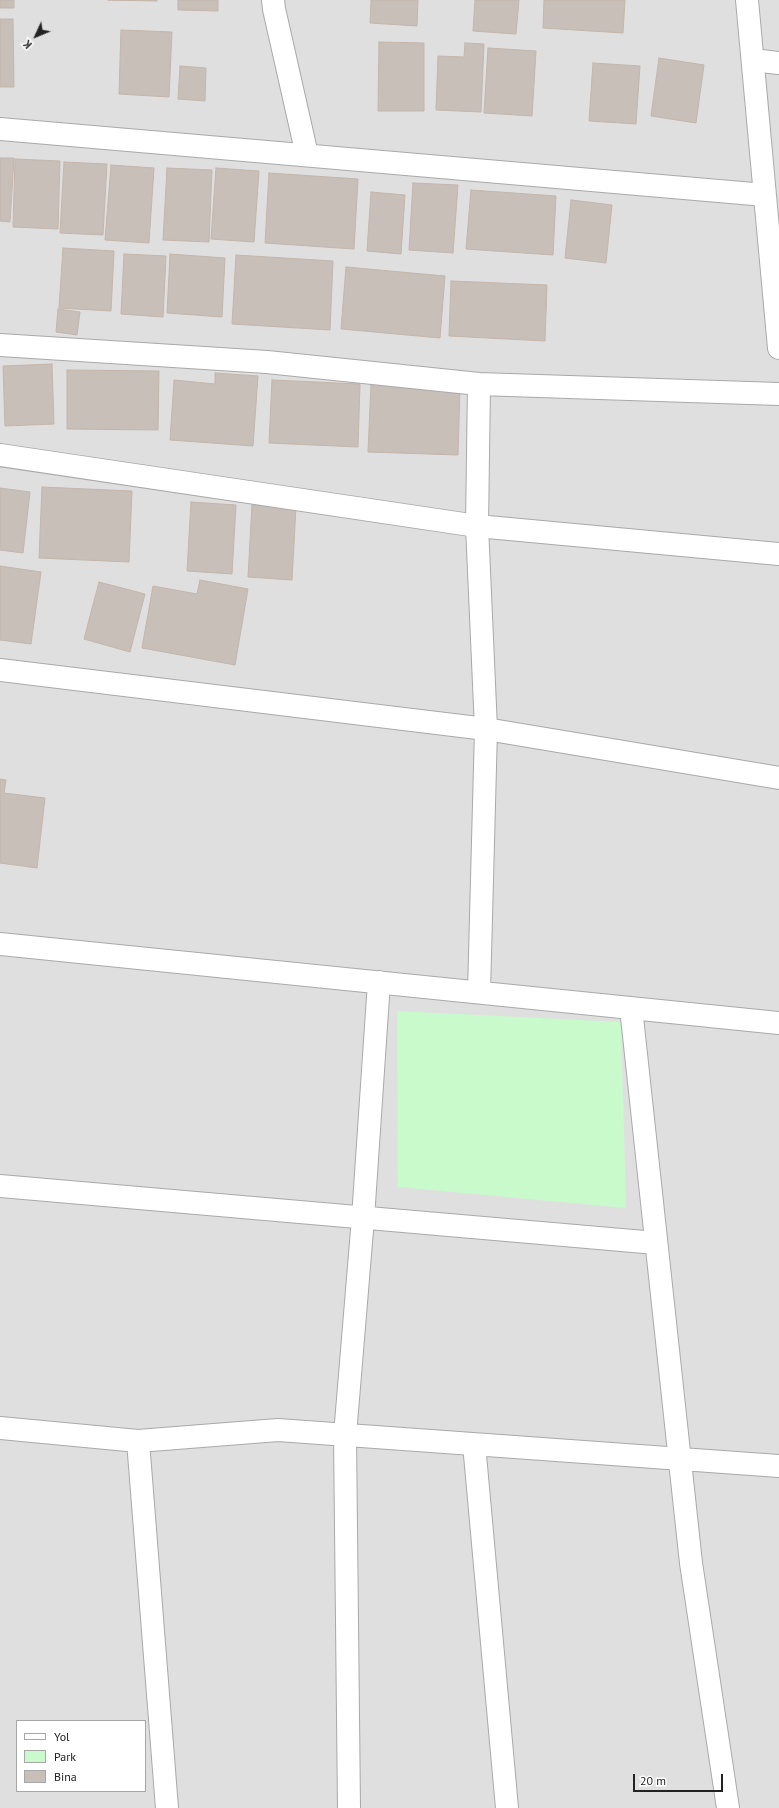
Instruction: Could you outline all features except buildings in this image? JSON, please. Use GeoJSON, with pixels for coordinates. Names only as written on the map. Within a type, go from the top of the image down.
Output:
{"type":"FeatureCollection","features":[{"type":"Feature","properties":{"kind":"street"},"geometry":{"type":"LineString","coordinates":[[274,0],[274,9],[307,154]]}},
{"type":"Feature","properties":{"kind":"street"},"geometry":{"type":"LineString","coordinates":[[747,0],[779,348]]}},
{"type":"Feature","properties":{"kind":"street"},"geometry":{"type":"LineString","coordinates":[[753,60],[779,63]]}},
{"type":"Feature","properties":{"kind":"street"},"geometry":{"type":"LineString","coordinates":[[0,129],[307,154],[765,195]]}},
{"type":"Feature","properties":{"kind":"street"},"geometry":{"type":"LineString","coordinates":[[0,345],[267,362],[479,384],[779,394]]}},
{"type":"Feature","properties":{"kind":"street"},"geometry":{"type":"LineString","coordinates":[[479,384],[477,526],[486,729],[479,992]]}},
{"type":"Feature","properties":{"kind":"street"},"geometry":{"type":"LineString","coordinates":[[0,455],[477,526],[779,554]]}},
{"type":"Feature","properties":{"kind":"street"},"geometry":{"type":"LineString","coordinates":[[0,670],[486,729],[779,778]]}},
{"type":"Feature","properties":{"kind":"street"},"geometry":{"type":"LineString","coordinates":[[0,944],[779,1023]]}},
{"type":"Feature","properties":{"kind":"street"},"geometry":{"type":"LineString","coordinates":[[349,1808],[345,1435],[363,1218],[379,982]]}},
{"type":"Feature","properties":{"kind":"street"},"geometry":{"type":"LineString","coordinates":[[631,1008],[681,1459],[691,1563],[728,1808]]}},
{"type":"Feature","properties":{"kind":"street"},"geometry":{"type":"LineString","coordinates":[[0,1186],[656,1243]]}},
{"type":"Feature","properties":{"kind":"street"},"geometry":{"type":"LineString","coordinates":[[0,1428],[138,1441],[278,1430],[779,1466]]}},
{"type":"Feature","properties":{"kind":"street"},"geometry":{"type":"LineString","coordinates":[[138,1441],[167,1808]]}},
{"type":"Feature","properties":{"kind":"street"},"geometry":{"type":"LineString","coordinates":[[474,1444],[507,1808]]}},
{"type":"Feature","properties":{"kind":"shaded area"},"geometry":{"type":"Polygon","coordinates":[[[0,0],[779,0],[779,1808],[0,1808],[0,0]]]}},
{"type":"Feature","properties":{"kind":"green space"},"geometry":{"type":"Polygon","coordinates":[[[397,1011],[621,1022],[626,1208],[398,1187],[397,1011]]]}}]}
